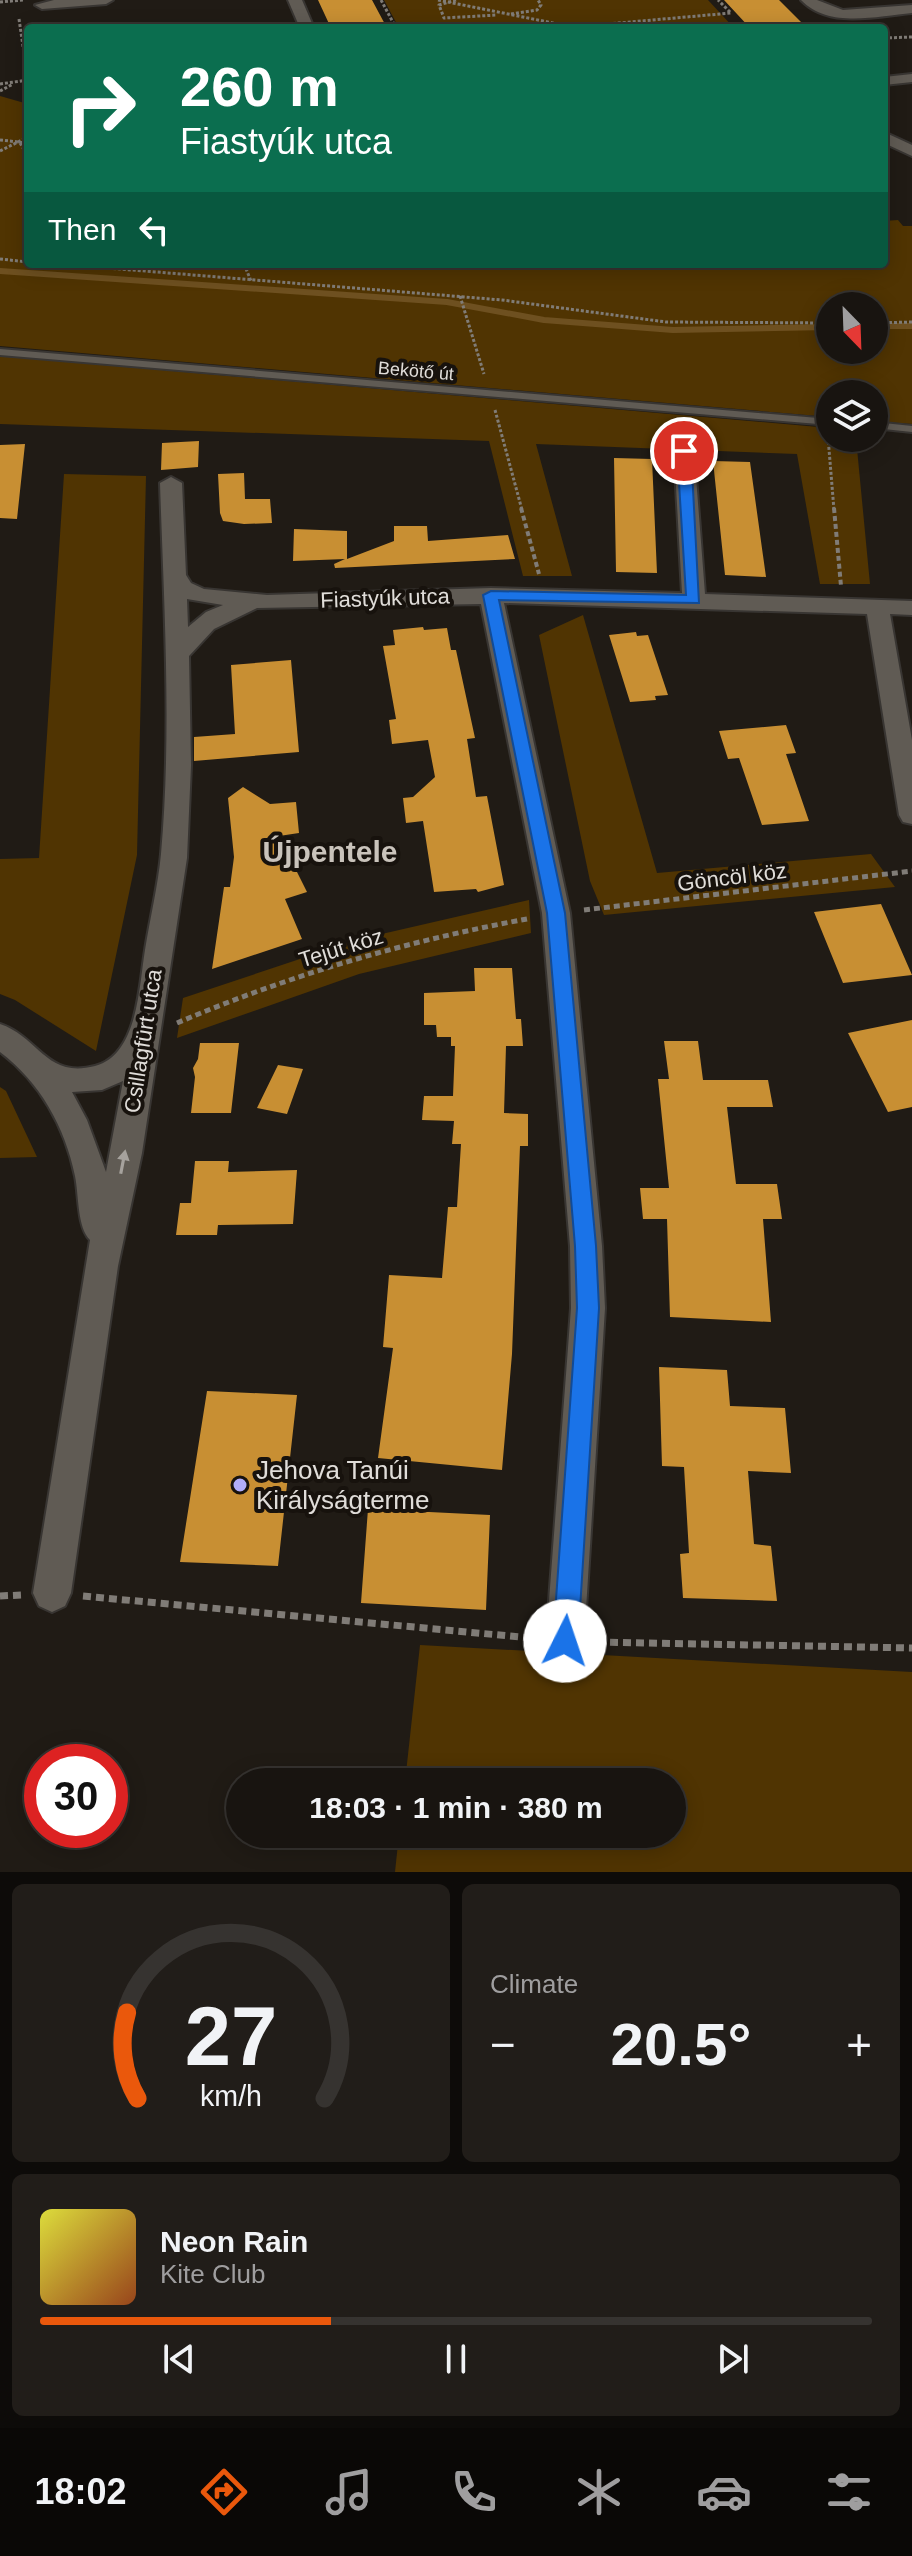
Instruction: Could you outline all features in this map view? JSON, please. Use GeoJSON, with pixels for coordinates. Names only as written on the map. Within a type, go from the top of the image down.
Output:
{"type":"FeatureCollection","features":[{"type":"Feature","properties":{"kind":"street"},"geometry":{"type":"LineString","coordinates":[[42,7],[106,0]]}},
{"type":"Feature","properties":{"kind":"street"},"geometry":{"type":"LineString","coordinates":[[295,0],[305,24]]}},
{"type":"Feature","properties":{"kind":"street"},"geometry":{"type":"LineString","coordinates":[[808,0],[816,8],[833,13],[912,9]]}},
{"type":"Feature","properties":{"kind":"street"},"geometry":{"type":"LineString","coordinates":[[888,81],[912,78]]}},
{"type":"Feature","properties":{"kind":"street"},"geometry":{"type":"LineString","coordinates":[[888,139],[912,151]]}},
{"type":"Feature","properties":{"kind":"street"},"geometry":{"type":"LineString","coordinates":[[684,451],[694,600]]}},
{"type":"Feature","properties":{"kind":"street","name":"Csillagfürt utca"},"geometry":{"type":"LineString","coordinates":[[52,1593],[101,1266],[126,1153],[174,858],[177,820],[176,657],[171,483]]}},
{"type":"Feature","properties":{"kind":"street","name":"Fiastyúk utca"},"geometry":{"type":"LineString","coordinates":[[174,574],[183,588],[199,596],[267,602],[545,595],[912,608]]}},
{"type":"Feature","properties":{"kind":"street"},"geometry":{"type":"LineString","coordinates":[[491,595],[556,913],[586,1246],[588,1308],[565,1641]]}},
{"type":"Feature","properties":{"kind":"street","name":"Fiastyúk utca"},"geometry":{"type":"LineString","coordinates":[[176,657],[193,632],[208,620],[233,609],[267,602]]}},
{"type":"Feature","properties":{"kind":"street"},"geometry":{"type":"LineString","coordinates":[[877,606],[912,811]]}},
{"type":"Feature","properties":{"kind":"street"},"geometry":{"type":"LineString","coordinates":[[0,1036],[16,1046],[48,1077],[89,1157],[97,1194],[101,1266]]}},
{"type":"Feature","properties":{"kind":"street"},"geometry":{"type":"LineString","coordinates":[[48,1077],[80,1082],[102,1079],[123,1065],[143,1038]]}},
{"type":"Feature","properties":{"kind":"lane","name":"Bekötő út"},"geometry":{"type":"LineString","coordinates":[[0,352],[816,420]]}},
{"type":"Feature","properties":{"kind":"lane"},"geometry":{"type":"LineString","coordinates":[[888,426],[912,429]]}},
{"type":"Feature","properties":{"kind":"path"},"geometry":{"type":"LineString","coordinates":[[0,2],[17,0]]}},
{"type":"Feature","properties":{"kind":"path"},"geometry":{"type":"LineString","coordinates":[[381,0],[394,24]]}},
{"type":"Feature","properties":{"kind":"path"},"geometry":{"type":"LineString","coordinates":[[438,0],[555,24]]}},
{"type":"Feature","properties":{"kind":"path"},"geometry":{"type":"LineString","coordinates":[[456,0],[438,7],[444,18],[537,10],[541,7],[538,0]]}},
{"type":"Feature","properties":{"kind":"path"},"geometry":{"type":"LineString","coordinates":[[474,0],[485,16]]}},
{"type":"Feature","properties":{"kind":"path"},"geometry":{"type":"LineString","coordinates":[[617,24],[731,13],[718,0]]}},
{"type":"Feature","properties":{"kind":"path"},"geometry":{"type":"LineString","coordinates":[[19,19],[24,53]]}},
{"type":"Feature","properties":{"kind":"path"},"geometry":{"type":"LineString","coordinates":[[888,38],[912,37]]}},
{"type":"Feature","properties":{"kind":"path"},"geometry":{"type":"LineString","coordinates":[[0,84],[24,81]]}},
{"type":"Feature","properties":{"kind":"path"},"geometry":{"type":"LineString","coordinates":[[0,91],[17,82]]}},
{"type":"Feature","properties":{"kind":"path"},"geometry":{"type":"LineString","coordinates":[[0,140],[24,143]]}},
{"type":"Feature","properties":{"kind":"path"},"geometry":{"type":"LineString","coordinates":[[0,151],[24,140]]}},
{"type":"Feature","properties":{"kind":"path"},"geometry":{"type":"LineString","coordinates":[[19,143],[24,150]]}},
{"type":"Feature","properties":{"kind":"path"},"geometry":{"type":"LineString","coordinates":[[0,259],[24,262]]}},
{"type":"Feature","properties":{"kind":"path"},"geometry":{"type":"LineString","coordinates":[[126,268],[461,298],[666,322],[816,323]]}},
{"type":"Feature","properties":{"kind":"path"},"geometry":{"type":"LineString","coordinates":[[246,268],[251,281]]}},
{"type":"Feature","properties":{"kind":"path"},"geometry":{"type":"LineString","coordinates":[[461,298],[545,595]]}},
{"type":"Feature","properties":{"kind":"path"},"geometry":{"type":"LineString","coordinates":[[888,323],[912,322]]}},
{"type":"Feature","properties":{"kind":"path"},"geometry":{"type":"LineString","coordinates":[[831,452],[841,587],[849,605]]}},
{"type":"Feature","properties":{"kind":"path","name":"Göncöl köz"},"geometry":{"type":"LineString","coordinates":[[556,913],[912,871]]}},
{"type":"Feature","properties":{"kind":"path","name":"Tejút köz"},"geometry":{"type":"LineString","coordinates":[[143,1038],[203,1011],[356,957],[474,928],[556,913]]}},
{"type":"Feature","properties":{"kind":"path"},"geometry":{"type":"LineString","coordinates":[[52,1593],[565,1641],[912,1648]]}},
{"type":"Feature","properties":{"kind":"shaded area"},"geometry":{"type":"Polygon","coordinates":[[[384,0],[708,0],[730,24],[397,24],[384,0]]]}},
{"type":"Feature","properties":{"kind":"shaded area"},"geometry":{"type":"Polygon","coordinates":[[[0,96],[24,103],[24,268],[888,268],[888,221],[898,220],[903,226],[912,226],[912,424],[888,422],[888,380],[816,380],[816,416],[0,346],[0,96]]]}},
{"type":"Feature","properties":{"kind":"shaded area"},"geometry":{"type":"Polygon","coordinates":[[[0,356],[816,427],[816,452],[857,452],[870,584],[820,584],[797,454],[536,444],[572,576],[523,576],[489,441],[0,424],[0,356]]]}},
{"type":"Feature","properties":{"kind":"shaded area"},"geometry":{"type":"Polygon","coordinates":[[[64,474],[146,476],[137,855],[96,1051],[15,1000],[0,994],[0,859],[39,858],[64,474]]]}},
{"type":"Feature","properties":{"kind":"shaded area"},"geometry":{"type":"Polygon","coordinates":[[[583,615],[657,873],[871,854],[895,887],[604,915],[590,881],[539,635],[583,615]]]}},
{"type":"Feature","properties":{"kind":"shaded area"},"geometry":{"type":"Polygon","coordinates":[[[529,900],[531,933],[359,974],[177,1038],[183,998],[360,939],[529,900]]]}},
{"type":"Feature","properties":{"kind":"shaded area"},"geometry":{"type":"Polygon","coordinates":[[[0,1087],[6,1091],[37,1157],[0,1158],[0,1087]]]}},
{"type":"Feature","properties":{"kind":"shaded area"},"geometry":{"type":"Polygon","coordinates":[[[420,1645],[912,1672],[912,1872],[395,1872],[398,1848],[686,1848],[686,1768],[407,1768],[420,1645]]]}},
{"type":"Feature","properties":{"kind":"building"},"geometry":{"type":"Polygon","coordinates":[[[318,0],[372,0],[385,24],[329,24],[318,0]]]}},
{"type":"Feature","properties":{"kind":"building"},"geometry":{"type":"Polygon","coordinates":[[[724,0],[779,0],[803,24],[746,24],[724,0]]]}},
{"type":"Feature","properties":{"kind":"building"},"geometry":{"type":"Polygon","coordinates":[[[199,441],[198,467],[161,470],[162,443],[199,441]]]}},
{"type":"Feature","properties":{"kind":"building"},"geometry":{"type":"Polygon","coordinates":[[[25,444],[17,519],[0,518],[0,445],[25,444]]]}},
{"type":"Feature","properties":{"kind":"building"},"geometry":{"type":"Polygon","coordinates":[[[614,458],[652,459],[657,573],[616,572],[614,458]]]}},
{"type":"Feature","properties":{"kind":"building"},"geometry":{"type":"Polygon","coordinates":[[[713,461],[750,462],[766,577],[725,575],[713,461]]]}},
{"type":"Feature","properties":{"kind":"building"},"geometry":{"type":"Polygon","coordinates":[[[244,473],[245,499],[270,499],[272,523],[223,521],[218,474],[244,473]]]}},
{"type":"Feature","properties":{"kind":"building"},"geometry":{"type":"Polygon","coordinates":[[[394,526],[427,526],[428,541],[508,535],[515,559],[335,568],[334,564],[345,559],[293,561],[294,529],[347,531],[347,559],[394,541],[394,526]]]}},
{"type":"Feature","properties":{"kind":"building"},"geometry":{"type":"Polygon","coordinates":[[[423,627],[424,630],[447,628],[451,650],[456,650],[475,738],[467,739],[476,797],[487,796],[504,885],[478,892],[476,889],[434,892],[423,821],[406,823],[403,798],[413,797],[435,777],[428,740],[392,744],[389,720],[396,719],[383,646],[395,645],[393,630],[423,627]]]}},
{"type":"Feature","properties":{"kind":"building"},"geometry":{"type":"Polygon","coordinates":[[[636,632],[637,636],[648,635],[668,695],[655,696],[656,700],[630,702],[609,635],[636,632]]]}},
{"type":"Feature","properties":{"kind":"building"},"geometry":{"type":"Polygon","coordinates":[[[291,660],[299,752],[194,761],[194,737],[235,734],[231,665],[291,660]]]}},
{"type":"Feature","properties":{"kind":"building"},"geometry":{"type":"Polygon","coordinates":[[[786,725],[796,753],[786,754],[809,821],[762,825],[739,758],[728,759],[719,731],[786,725]]]}},
{"type":"Feature","properties":{"kind":"building"},"geometry":{"type":"Polygon","coordinates":[[[243,787],[270,804],[296,802],[299,833],[279,836],[307,892],[285,899],[302,939],[212,969],[224,887],[230,887],[234,857],[228,798],[243,787]]]}},
{"type":"Feature","properties":{"kind":"building"},"geometry":{"type":"Polygon","coordinates":[[[881,904],[912,975],[843,983],[814,912],[881,904]]]}},
{"type":"Feature","properties":{"kind":"building"},"geometry":{"type":"Polygon","coordinates":[[[474,968],[512,968],[516,1019],[521,1019],[523,1046],[506,1046],[504,1113],[528,1114],[528,1146],[520,1146],[512,1354],[502,1470],[378,1458],[393,1348],[383,1347],[389,1275],[442,1278],[448,1207],[457,1207],[461,1144],[452,1144],[454,1121],[422,1120],[424,1096],[453,1096],[455,1046],[451,1046],[451,1037],[437,1037],[436,1025],[424,1025],[424,993],[475,991],[474,968]]]}},
{"type":"Feature","properties":{"kind":"building"},"geometry":{"type":"Polygon","coordinates":[[[912,1020],[912,1107],[888,1112],[848,1033],[912,1020]]]}},
{"type":"Feature","properties":{"kind":"building"},"geometry":{"type":"Polygon","coordinates":[[[664,1041],[698,1041],[703,1080],[768,1080],[773,1107],[727,1107],[736,1184],[777,1184],[782,1219],[763,1219],[771,1322],[670,1317],[667,1219],[643,1219],[640,1188],[669,1188],[658,1079],[669,1079],[664,1041]]]}},
{"type":"Feature","properties":{"kind":"building"},"geometry":{"type":"Polygon","coordinates":[[[200,1043],[239,1043],[231,1113],[191,1113],[193,1068],[200,1043]]]}},
{"type":"Feature","properties":{"kind":"building"},"geometry":{"type":"Polygon","coordinates":[[[278,1065],[303,1069],[287,1114],[257,1108],[278,1065]]]}},
{"type":"Feature","properties":{"kind":"building"},"geometry":{"type":"Polygon","coordinates":[[[195,1161],[229,1161],[228,1172],[297,1170],[293,1224],[218,1225],[217,1235],[176,1235],[180,1203],[191,1203],[195,1161]]]}},
{"type":"Feature","properties":{"kind":"building"},"geometry":{"type":"Polygon","coordinates":[[[659,1367],[727,1370],[730,1406],[785,1408],[791,1473],[748,1471],[754,1544],[771,1546],[777,1601],[683,1598],[680,1554],[689,1553],[684,1467],[662,1466],[659,1367]]]}},
{"type":"Feature","properties":{"kind":"building","name":"Jehova Tanúi Királyságterme"},"geometry":{"type":"Polygon","coordinates":[[[207,1391],[297,1395],[278,1566],[180,1562],[207,1391]]]}},
{"type":"Feature","properties":{"kind":"building"},"geometry":{"type":"Polygon","coordinates":[[[368,1509],[490,1515],[486,1610],[361,1603],[368,1509]]]}},
{"type":"Feature","properties":{"kind":"waterway"},"geometry":{"type":"LineString","coordinates":[[0,271],[447,302],[544,320],[673,330],[816,327]]}},
{"type":"Feature","properties":{"kind":"waterway"},"geometry":{"type":"LineString","coordinates":[[888,326],[912,326]]}},
{"type":"Feature","properties":{"kind":"place","name":"Jehova Tanúi Királyságterme"},"geometry":{"type":"Point","coordinates":[240,1485]}},
{"type":"Feature","properties":{"kind":"district","name":"Újpentele"},"geometry":{"type":"Point","coordinates":[330,851]}},
{"type":"Feature","properties":{"kind":"route"},"geometry":{"type":"LineString","coordinates":[[565,1641],[588,1308],[586,1246],[556,913],[491,595],[694,600],[684,451]]}}]}
